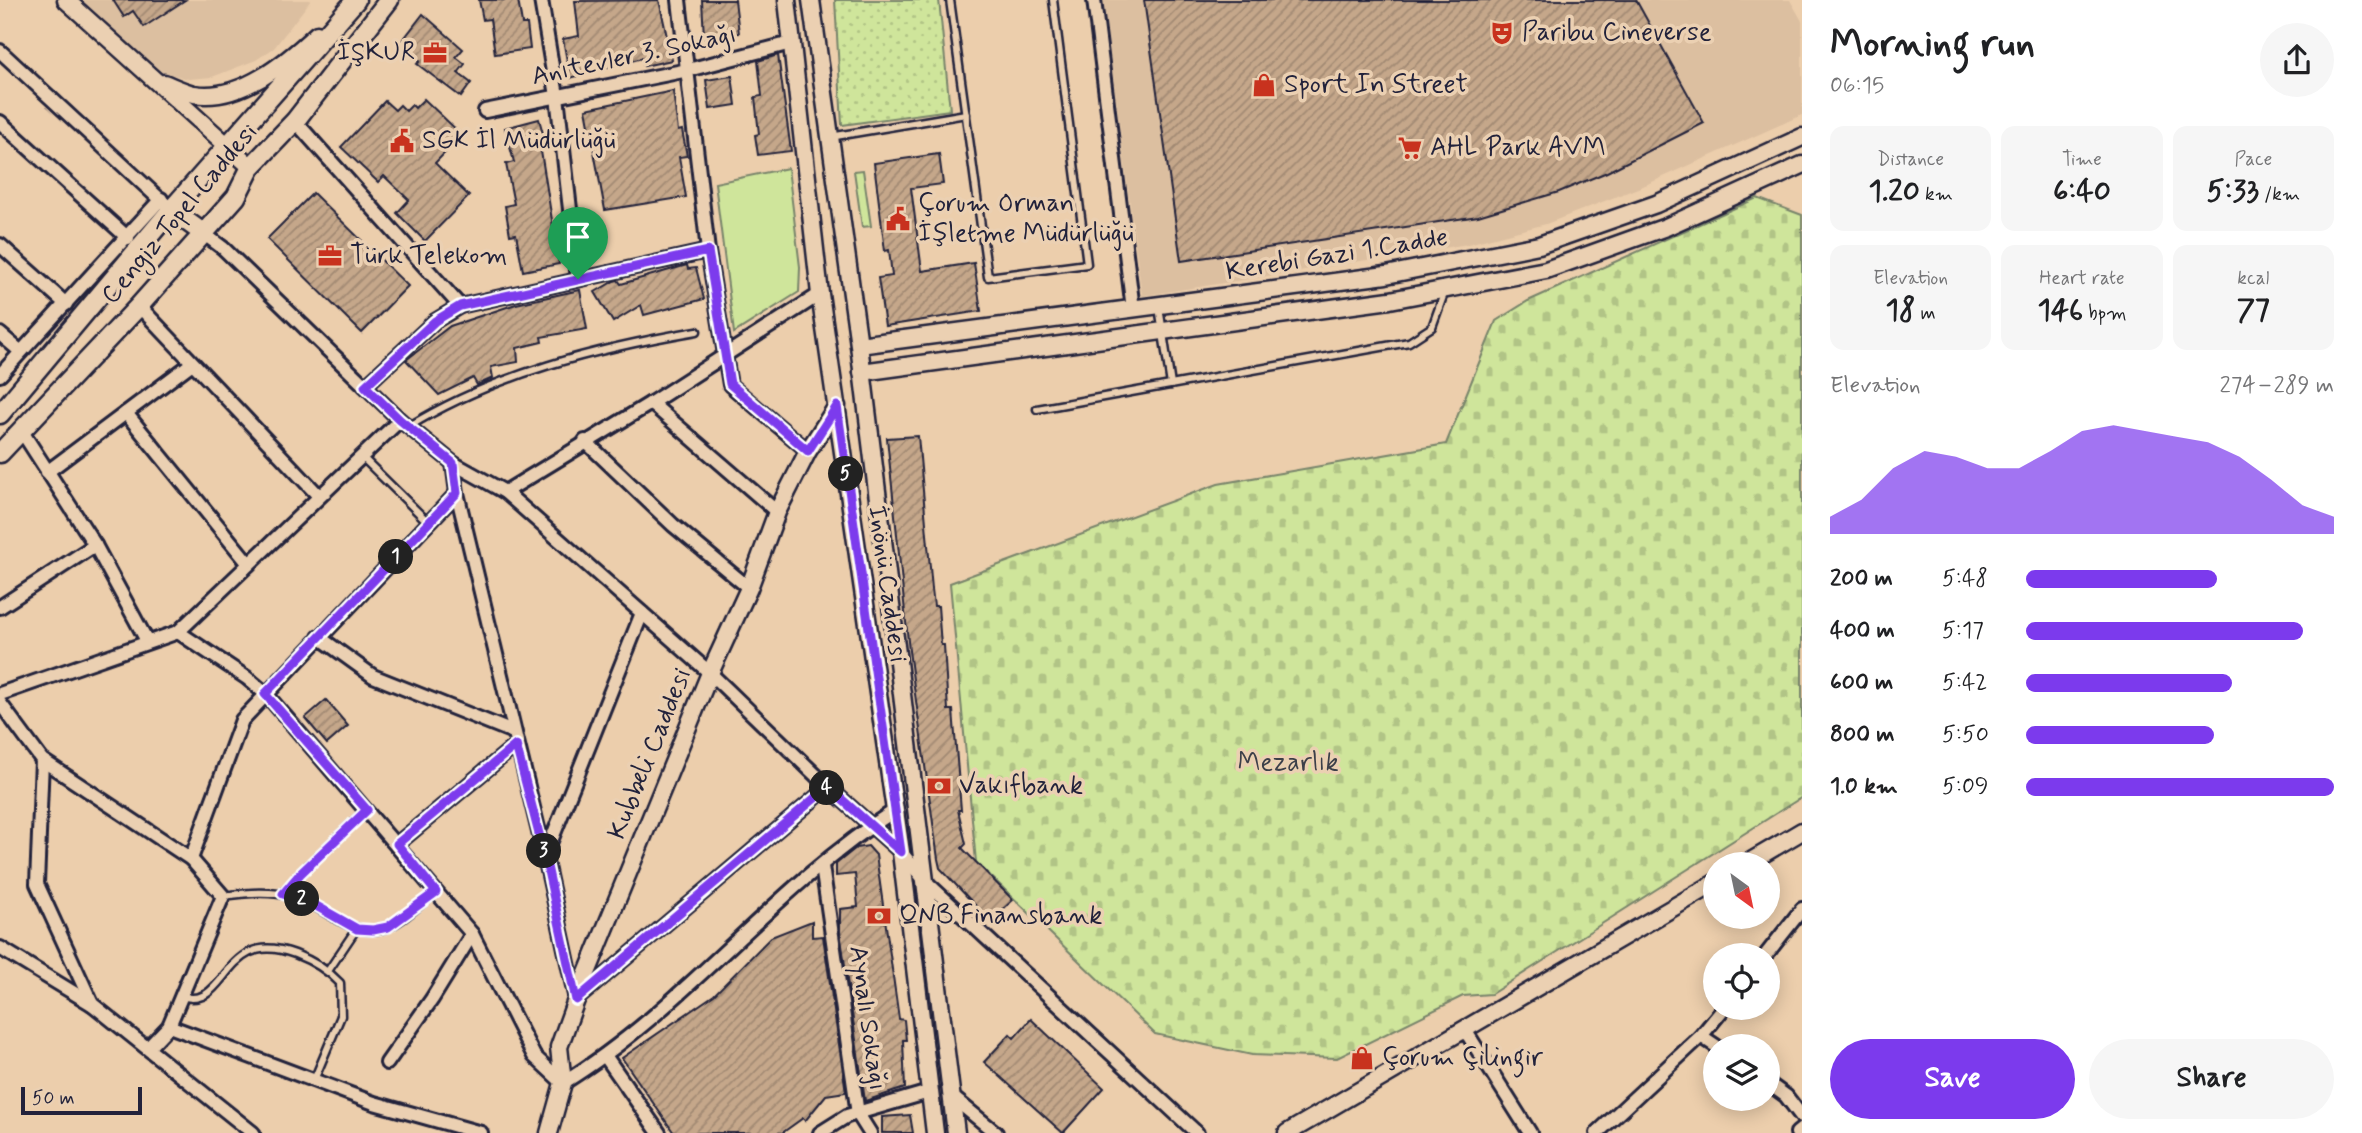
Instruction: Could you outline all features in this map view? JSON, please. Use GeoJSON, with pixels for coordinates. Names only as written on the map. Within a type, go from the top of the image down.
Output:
{"type":"FeatureCollection","features":[{"type":"Feature","properties":{"kind":"main road","name":"Cengiz Topel Caddesi"},"geometry":{"type":"LineString","coordinates":[[0,414],[166,204],[230,146],[356,0]]}},
{"type":"Feature","properties":{"kind":"main road","name":"Cengiz Topel Caddesi"},"geometry":{"type":"LineString","coordinates":[[0,453],[139,306],[236,197],[251,167],[295,121],[389,0]]}},
{"type":"Feature","properties":{"kind":"main road"},"geometry":{"type":"LineString","coordinates":[[166,204],[203,233]]}},
{"type":"Feature","properties":{"kind":"street"},"geometry":{"type":"LineString","coordinates":[[66,0],[251,167]]}},
{"type":"Feature","properties":{"kind":"street"},"geometry":{"type":"LineString","coordinates":[[156,81],[196,94],[232,90],[261,79],[286,62],[356,0]]}},
{"type":"Feature","properties":{"kind":"street"},"geometry":{"type":"LineString","coordinates":[[541,0],[557,96],[578,279]]}},
{"type":"Feature","properties":{"kind":"street"},"geometry":{"type":"LineString","coordinates":[[679,0],[708,251],[730,384],[808,451]]}},
{"type":"Feature","properties":{"kind":"street","name":"İnönü Caddesi"},"geometry":{"type":"LineString","coordinates":[[786,0],[821,294],[901,852],[935,1133]]}},
{"type":"Feature","properties":{"kind":"street","name":"İnönü Caddesi"},"geometry":{"type":"LineString","coordinates":[[811,0],[859,345],[956,1133]]}},
{"type":"Feature","properties":{"kind":"street"},"geometry":{"type":"LineString","coordinates":[[1094,0],[1135,335]]}},
{"type":"Feature","properties":{"kind":"street","name":"Anıtevler 3. Sokağı"},"geometry":{"type":"LineString","coordinates":[[485,111],[688,70],[792,43]]}},
{"type":"Feature","properties":{"kind":"street"},"geometry":{"type":"LineString","coordinates":[[0,51],[166,204],[128,238],[0,375]]}},
{"type":"Feature","properties":{"kind":"street"},"geometry":{"type":"LineString","coordinates":[[295,121],[460,306]]}},
{"type":"Feature","properties":{"kind":"street"},"geometry":{"type":"LineString","coordinates":[[0,122],[128,238]]}},
{"type":"Feature","properties":{"kind":"street","name":"Kerebi Gazi 1.Cadde"},"geometry":{"type":"LineString","coordinates":[[859,345],[1386,275],[1539,245],[1656,204],[1802,137]]}},
{"type":"Feature","properties":{"kind":"street","name":"Kerebi Gazi 1.Cadde"},"geometry":{"type":"LineString","coordinates":[[862,372],[1390,300],[1546,270],[1666,227],[1799,171]]}},
{"type":"Feature","properties":{"kind":"street"},"geometry":{"type":"LineString","coordinates":[[203,233],[223,248],[404,424],[453,463],[506,492],[710,673],[828,787],[901,852],[926,882],[1198,1133]]}},
{"type":"Feature","properties":{"kind":"street"},"geometry":{"type":"LineString","coordinates":[[0,245],[65,304]]}},
{"type":"Feature","properties":{"kind":"street"},"geometry":{"type":"LineString","coordinates":[[365,386],[435,321],[460,306],[708,251]]}},
{"type":"Feature","properties":{"kind":"street"},"geometry":{"type":"LineString","coordinates":[[506,492],[585,441],[651,404],[821,294]]}},
{"type":"Feature","properties":{"kind":"street"},"geometry":{"type":"LineString","coordinates":[[139,306],[318,496]]}},
{"type":"Feature","properties":{"kind":"street"},"geometry":{"type":"LineString","coordinates":[[0,334],[20,351]]}},
{"type":"Feature","properties":{"kind":"street"},"geometry":{"type":"LineString","coordinates":[[47,472],[191,364]]}},
{"type":"Feature","properties":{"kind":"street"},"geometry":{"type":"LineString","coordinates":[[651,404],[777,512]]}},
{"type":"Feature","properties":{"kind":"street","name":"Kubbeli Caddesi"},"geometry":{"type":"LineString","coordinates":[[549,1133],[564,1083],[559,1048],[576,1000],[710,673],[749,587],[777,512],[808,451],[837,406]]}},
{"type":"Feature","properties":{"kind":"street"},"geometry":{"type":"LineString","coordinates":[[126,413],[249,564]]}},
{"type":"Feature","properties":{"kind":"street"},"geometry":{"type":"LineString","coordinates":[[0,694],[147,640],[178,632],[361,456],[404,424]]}},
{"type":"Feature","properties":{"kind":"street"},"geometry":{"type":"LineString","coordinates":[[21,430],[94,545],[147,640]]}},
{"type":"Feature","properties":{"kind":"street"},"geometry":{"type":"LineString","coordinates":[[585,441],[673,525],[749,587]]}},
{"type":"Feature","properties":{"kind":"street"},"geometry":{"type":"LineString","coordinates":[[453,463],[457,493],[545,857],[576,1000],[828,787]]}},
{"type":"Feature","properties":{"kind":"street"},"geometry":{"type":"LineString","coordinates":[[191,859],[242,720],[457,493]]}},
{"type":"Feature","properties":{"kind":"street"},"geometry":{"type":"LineString","coordinates":[[0,607],[94,545]]}},
{"type":"Feature","properties":{"kind":"street"},"geometry":{"type":"LineString","coordinates":[[545,857],[642,613]]}},
{"type":"Feature","properties":{"kind":"street"},"geometry":{"type":"LineString","coordinates":[[178,632],[247,678],[265,694],[397,844],[472,934],[534,1056],[564,1083],[606,1057],[822,866],[871,825],[894,811]]}},
{"type":"Feature","properties":{"kind":"street"},"geometry":{"type":"LineString","coordinates":[[319,637],[373,676],[515,738]]}},
{"type":"Feature","properties":{"kind":"street"},"geometry":{"type":"LineString","coordinates":[[0,703],[42,760],[191,859],[223,896],[169,1026],[148,1048]]}},
{"type":"Feature","properties":{"kind":"street"},"geometry":{"type":"LineString","coordinates":[[397,844],[515,738]]}},
{"type":"Feature","properties":{"kind":"street"},"geometry":{"type":"LineString","coordinates":[[42,760],[37,884],[92,1004]]}},
{"type":"Feature","properties":{"kind":"street"},"geometry":{"type":"LineString","coordinates":[[1766,852],[1802,831]]}},
{"type":"Feature","properties":{"kind":"street","name":"Aynalı Sokağı"},"geometry":{"type":"LineString","coordinates":[[822,866],[858,1114],[870,1133]]}},
{"type":"Feature","properties":{"kind":"street"},"geometry":{"type":"LineString","coordinates":[[1287,1133],[1703,890]]}},
{"type":"Feature","properties":{"kind":"street"},"geometry":{"type":"LineString","coordinates":[[1775,943],[1802,909]]}},
{"type":"Feature","properties":{"kind":"street"},"geometry":{"type":"LineString","coordinates":[[387,1063],[472,934]]}},
{"type":"Feature","properties":{"kind":"street"},"geometry":{"type":"LineString","coordinates":[[0,948],[92,1004],[253,1133]]}},
{"type":"Feature","properties":{"kind":"street"},"geometry":{"type":"LineString","coordinates":[[1597,1133],[1702,1036],[1715,1020]]}},
{"type":"Feature","properties":{"kind":"street"},"geometry":{"type":"LineString","coordinates":[[169,1026],[374,1102],[481,1133]]}},
{"type":"Feature","properties":{"kind":"street"},"geometry":{"type":"LineString","coordinates":[[1465,1030],[1530,1133]]}},
{"type":"Feature","properties":{"kind":"street"},"geometry":{"type":"LineString","coordinates":[[606,1057],[659,1133]]}},
{"type":"Feature","properties":{"kind":"street"},"geometry":{"type":"LineString","coordinates":[[820,1133],[847,1116],[929,1092]]}},
{"type":"Feature","properties":{"kind":"street"},"geometry":{"type":"LineString","coordinates":[[1780,1092],[1802,1117]]}},
{"type":"Feature","properties":{"kind":"street"},"geometry":{"type":"LineString","coordinates":[[950,1095],[996,1133]]}},
{"type":"Feature","properties":{"kind":"street"},"geometry":{"type":"LineString","coordinates":[[1797,1133],[1802,1129]]}},
{"type":"Feature","properties":{"kind":"lane"},"geometry":{"type":"LineString","coordinates":[[950,0],[988,277],[1087,264],[1052,0]]}},
{"type":"Feature","properties":{"kind":"lane"},"geometry":{"type":"LineString","coordinates":[[830,137],[966,114]]}},
{"type":"Feature","properties":{"kind":"lane"},"geometry":{"type":"LineString","coordinates":[[1037,409],[1415,340],[1436,321],[1445,289]]}},
{"type":"Feature","properties":{"kind":"lane"},"geometry":{"type":"LineString","coordinates":[[1159,306],[1171,385]]}},
{"type":"Feature","properties":{"kind":"lane"},"geometry":{"type":"LineString","coordinates":[[404,424],[444,405],[616,345],[697,331]]}},
{"type":"Feature","properties":{"kind":"lane"},"geometry":{"type":"LineString","coordinates":[[361,456],[428,522]]}},
{"type":"Feature","properties":{"kind":"lane"},"geometry":{"type":"LineString","coordinates":[[283,894],[300,874],[367,810]]}},
{"type":"Feature","properties":{"kind":"lane"},"geometry":{"type":"LineString","coordinates":[[223,896],[259,892],[283,894],[311,903],[357,929],[373,930],[388,927],[436,892]]}},
{"type":"Feature","properties":{"kind":"lane"},"geometry":{"type":"LineString","coordinates":[[328,971],[357,929]]}},
{"type":"Feature","properties":{"kind":"lane"},"geometry":{"type":"LineString","coordinates":[[181,996],[192,998],[207,993],[242,955],[257,948],[279,948],[328,971],[340,983],[341,1016],[314,1080]]}},
{"type":"Feature","properties":{"kind":"shaded area"},"geometry":{"type":"Polygon","coordinates":[[[82,0],[311,0],[274,48],[256,60],[212,77],[189,79],[154,70],[82,0]]]}},
{"type":"Feature","properties":{"kind":"shaded area","name":"AHL Park AVM"},"geometry":{"type":"Polygon","coordinates":[[[1103,0],[1790,0],[1802,21],[1802,115],[1643,186],[1546,224],[1468,244],[1142,296],[1103,0]]]}},
{"type":"Feature","properties":{"kind":"green space"},"geometry":{"type":"Polygon","coordinates":[[[835,0],[939,0],[950,110],[842,125],[835,0]]]}},
{"type":"Feature","properties":{"kind":"green space"},"geometry":{"type":"Polygon","coordinates":[[[788,168],[800,267],[799,292],[734,333],[715,183],[788,168]]]}},
{"type":"Feature","properties":{"kind":"green space"},"geometry":{"type":"Polygon","coordinates":[[[863,170],[871,226],[862,227],[854,171],[863,170]]]}},
{"type":"Feature","properties":{"kind":"green space","name":"Mezarlık"},"geometry":{"type":"Polygon","coordinates":[[[1757,198],[1802,215],[1802,797],[1715,852],[1703,852],[1703,860],[1491,994],[1463,996],[1337,1058],[1252,1055],[1155,1034],[976,862],[950,583],[1218,484],[1446,444],[1496,321],[1528,301],[1757,198]]]}},
{"type":"Feature","properties":{"kind":"building"},"geometry":{"type":"Polygon","coordinates":[[[113,0],[185,0],[144,27],[133,11],[124,17],[113,0]]]}},
{"type":"Feature","properties":{"kind":"building"},"geometry":{"type":"Polygon","coordinates":[[[479,0],[518,0],[522,24],[527,24],[530,49],[495,54],[490,19],[483,20],[479,0]]]}},
{"type":"Feature","properties":{"kind":"building"},"geometry":{"type":"Polygon","coordinates":[[[659,0],[672,60],[644,66],[642,58],[570,78],[563,39],[579,36],[575,1],[659,0]]]}},
{"type":"Feature","properties":{"kind":"building"},"geometry":{"type":"Polygon","coordinates":[[[702,0],[735,0],[739,33],[704,37],[702,0]]]}},
{"type":"Feature","properties":{"kind":"building","name":"AHL Park AVM"},"geometry":{"type":"Polygon","coordinates":[[[1144,0],[1636,0],[1704,123],[1607,172],[1559,192],[1478,216],[1181,261],[1144,0]]]}},
{"type":"Feature","properties":{"kind":"building","name":"İŞKUR"},"geometry":{"type":"Polygon","coordinates":[[[423,14],[463,49],[456,57],[465,64],[458,73],[471,83],[461,97],[417,64],[420,61],[399,45],[423,14]]]}},
{"type":"Feature","properties":{"kind":"building"},"geometry":{"type":"Polygon","coordinates":[[[778,55],[791,151],[758,155],[755,97],[762,96],[758,61],[778,55]]]}},
{"type":"Feature","properties":{"kind":"building"},"geometry":{"type":"Polygon","coordinates":[[[732,76],[736,105],[710,109],[706,80],[732,76]]]}},
{"type":"Feature","properties":{"kind":"building"},"geometry":{"type":"Polygon","coordinates":[[[673,91],[678,131],[682,130],[687,156],[679,157],[686,197],[605,210],[586,109],[673,91]]]}},
{"type":"Feature","properties":{"kind":"building","name":"SGK İl Müdürlüğü"},"geometry":{"type":"Polygon","coordinates":[[[424,99],[462,135],[435,163],[469,196],[425,241],[397,213],[409,200],[384,176],[378,182],[341,147],[385,101],[395,110],[400,105],[406,111],[412,105],[415,108],[424,99]]]}},
{"type":"Feature","properties":{"kind":"building"},"geometry":{"type":"Polygon","coordinates":[[[539,119],[546,144],[540,145],[559,264],[523,271],[516,234],[510,235],[505,206],[514,204],[506,164],[514,162],[505,128],[539,119]]]}},
{"type":"Feature","properties":{"kind":"building"},"geometry":{"type":"Polygon","coordinates":[[[939,154],[943,184],[911,188],[922,271],[974,263],[981,311],[885,326],[878,278],[892,276],[889,250],[885,251],[874,163],[939,154]]]}},
{"type":"Feature","properties":{"kind":"building"},"geometry":{"type":"Polygon","coordinates":[[[313,193],[408,286],[362,333],[267,239],[313,193]]]}},
{"type":"Feature","properties":{"kind":"building"},"geometry":{"type":"Polygon","coordinates":[[[687,265],[688,269],[696,268],[704,299],[644,315],[641,305],[613,322],[595,292],[614,281],[618,280],[621,284],[687,265]]]}},
{"type":"Feature","properties":{"kind":"building"},"geometry":{"type":"Polygon","coordinates":[[[580,290],[587,329],[541,337],[542,342],[517,348],[518,362],[491,367],[493,378],[477,385],[473,378],[439,395],[406,360],[450,326],[516,304],[580,290]]]}},
{"type":"Feature","properties":{"kind":"building"},"geometry":{"type":"Polygon","coordinates":[[[918,436],[934,606],[938,606],[941,645],[944,645],[948,710],[953,710],[961,810],[958,810],[966,844],[962,848],[1013,900],[990,921],[940,868],[938,859],[909,651],[887,438],[918,436]]]}},
{"type":"Feature","properties":{"kind":"building"},"geometry":{"type":"Polygon","coordinates":[[[326,700],[348,726],[327,744],[305,718],[326,700]]]}},
{"type":"Feature","properties":{"kind":"building"},"geometry":{"type":"Polygon","coordinates":[[[868,846],[876,855],[899,1019],[904,1020],[906,1040],[903,1040],[905,1088],[865,1101],[840,932],[840,909],[858,907],[855,874],[836,876],[836,864],[856,848],[868,846]]]}},
{"type":"Feature","properties":{"kind":"building"},"geometry":{"type":"Polygon","coordinates":[[[812,921],[812,937],[823,936],[846,1092],[826,1095],[805,1121],[803,1118],[782,1133],[674,1133],[622,1058],[714,995],[771,937],[812,921]]]}},
{"type":"Feature","properties":{"kind":"building"},"geometry":{"type":"Polygon","coordinates":[[[1031,1019],[1104,1088],[1063,1133],[984,1062],[1010,1034],[1014,1038],[1031,1019]]]}},
{"type":"Feature","properties":{"kind":"building"},"geometry":{"type":"Polygon","coordinates":[[[910,1115],[913,1133],[882,1133],[882,1117],[910,1115]]]}},
{"type":"Feature","properties":{"kind":"place","name":"Paribu Cineverse"},"geometry":{"type":"Point","coordinates":[1502,33]}},
{"type":"Feature","properties":{"kind":"place","name":"İŞKUR"},"geometry":{"type":"Point","coordinates":[435,53]}},
{"type":"Feature","properties":{"kind":"place","name":"Sport In Street"},"geometry":{"type":"Point","coordinates":[1264,85]}},
{"type":"Feature","properties":{"kind":"place","name":"SGK İl Müdürlüğü"},"geometry":{"type":"Point","coordinates":[402,141]}},
{"type":"Feature","properties":{"kind":"place","name":"AHL Park AVM"},"geometry":{"type":"Point","coordinates":[1410,148]}},
{"type":"Feature","properties":{"kind":"place","name":"Çorum Orman İşletme Müdürlüğü"},"geometry":{"type":"Point","coordinates":[898,219]}},
{"type":"Feature","properties":{"kind":"place","name":"Türk Telekom"},"geometry":{"type":"Point","coordinates":[330,256]}},
{"type":"Feature","properties":{"kind":"place","name":"Vakıfbank"},"geometry":{"type":"Point","coordinates":[939,786]}},
{"type":"Feature","properties":{"kind":"place","name":"QNB Finansbank"},"geometry":{"type":"Point","coordinates":[879,916]}},
{"type":"Feature","properties":{"kind":"place","name":"Çorum Çilingir"},"geometry":{"type":"Point","coordinates":[1362,1058]}},
{"type":"Feature","properties":{"kind":"route"},"geometry":{"type":"LineString","coordinates":[[708,251],[730,384],[808,451],[837,406],[901,852],[828,787],[576,1000],[545,857],[516,745],[397,844],[436,892],[388,927],[357,929],[311,903],[283,894],[300,874],[367,810],[265,694],[457,493],[453,463],[400,420],[365,386],[435,321],[460,306],[578,279],[708,251]]}}]}
